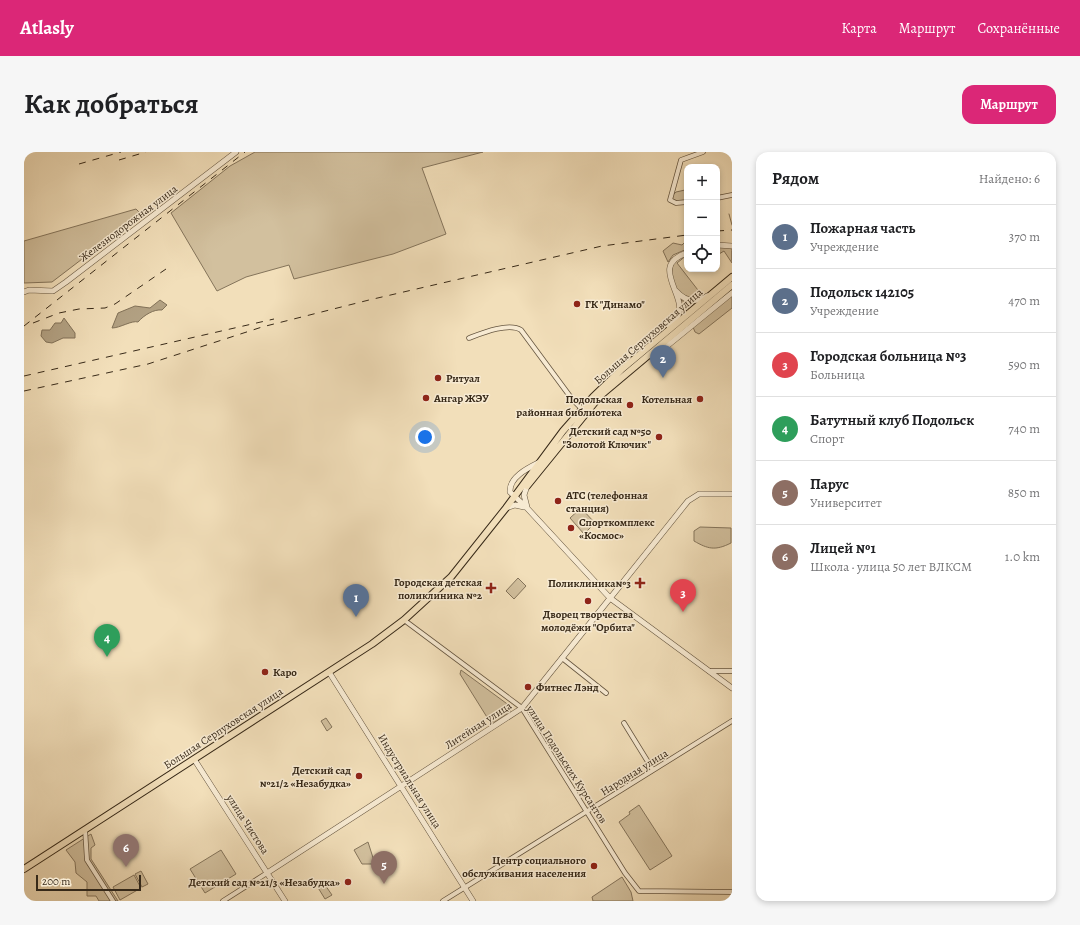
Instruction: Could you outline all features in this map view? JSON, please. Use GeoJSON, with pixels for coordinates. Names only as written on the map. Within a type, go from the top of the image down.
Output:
{"type":"FeatureCollection","features":[{"type":"Feature","properties":{"kind":"main road","name":"Большая Серпуховская улица"},"geometry":{"type":"LineString","coordinates":[[515,497],[527,486],[600,396],[721,291],[732,277]]}},
{"type":"Feature","properties":{"kind":"main road","name":"Большая Серпуховская улица"},"geometry":{"type":"LineString","coordinates":[[24,869],[372,644],[404,620],[441,588],[515,497],[540,462],[582,409],[608,382],[657,340],[721,291],[732,285]]}},
{"type":"Feature","properties":{"kind":"street","name":"Железнодорожная улица"},"geometry":{"type":"LineString","coordinates":[[24,292],[29,290],[53,290],[66,282],[236,152]]}},
{"type":"Feature","properties":{"kind":"street"},"geometry":{"type":"LineString","coordinates":[[684,202],[676,203],[670,200],[681,160],[703,152]]}},
{"type":"Feature","properties":{"kind":"street"},"geometry":{"type":"LineString","coordinates":[[720,197],[732,195]]}},
{"type":"Feature","properties":{"kind":"street"},"geometry":{"type":"LineString","coordinates":[[720,245],[732,246]]}},
{"type":"Feature","properties":{"kind":"street"},"geometry":{"type":"LineString","coordinates":[[657,340],[678,317],[680,306],[674,288],[670,266],[674,259],[684,254]]}},
{"type":"Feature","properties":{"kind":"street"},"geometry":{"type":"LineString","coordinates":[[674,288],[684,299],[691,301],[721,291]]}},
{"type":"Feature","properties":{"kind":"street"},"geometry":{"type":"LineString","coordinates":[[632,368],[667,346],[732,293]]}},
{"type":"Feature","properties":{"kind":"street"},"geometry":{"type":"LineString","coordinates":[[469,338],[494,329],[517,328],[521,330],[572,400],[582,409]]}},
{"type":"Feature","properties":{"kind":"street"},"geometry":{"type":"LineString","coordinates":[[527,486],[524,495],[527,508]]}},
{"type":"Feature","properties":{"kind":"street","name":"Литейная улица"},"geometry":{"type":"LineString","coordinates":[[223,901],[522,708],[688,500],[699,494],[732,494]]}},
{"type":"Feature","properties":{"kind":"street"},"geometry":{"type":"LineString","coordinates":[[515,497],[527,508],[610,598],[732,688]]}},
{"type":"Feature","properties":{"kind":"street"},"geometry":{"type":"LineString","coordinates":[[506,508],[515,505],[527,508]]}},
{"type":"Feature","properties":{"kind":"street","name":"улица Подольских Курсантов"},"geometry":{"type":"LineString","coordinates":[[404,620],[522,708],[639,891],[732,892]]}},
{"type":"Feature","properties":{"kind":"street"},"geometry":{"type":"LineString","coordinates":[[562,658],[606,693]]}},
{"type":"Feature","properties":{"kind":"street"},"geometry":{"type":"LineString","coordinates":[[709,671],[732,671]]}},
{"type":"Feature","properties":{"kind":"street","name":"Индустриальная улица"},"geometry":{"type":"LineString","coordinates":[[329,672],[473,901]]}},
{"type":"Feature","properties":{"kind":"street","name":"Народная улица"},"geometry":{"type":"LineString","coordinates":[[443,901],[732,721]]}},
{"type":"Feature","properties":{"kind":"street"},"geometry":{"type":"LineString","coordinates":[[624,723],[653,770]]}},
{"type":"Feature","properties":{"kind":"street","name":"улица Чистова"},"geometry":{"type":"LineString","coordinates":[[194,759],[285,901]]}},
{"type":"Feature","properties":{"kind":"street"},"geometry":{"type":"LineString","coordinates":[[85,830],[87,860],[113,901]]}},
{"type":"Feature","properties":{"kind":"shaded area"},"geometry":{"type":"Polygon","coordinates":[[[255,152],[483,152],[422,168],[446,234],[393,254],[294,279],[289,265],[246,277],[217,291],[171,213],[230,166],[255,152]]]}},
{"type":"Feature","properties":{"kind":"shaded area"},"geometry":{"type":"Polygon","coordinates":[[[684,190],[684,201],[675,201],[671,197],[676,192],[684,190]]]}},
{"type":"Feature","properties":{"kind":"shaded area"},"geometry":{"type":"Polygon","coordinates":[[[136,209],[141,214],[52,282],[24,283],[24,241],[136,209]]]}},
{"type":"Feature","properties":{"kind":"shaded area"},"geometry":{"type":"Polygon","coordinates":[[[673,243],[682,245],[684,243],[684,250],[673,255],[668,262],[663,251],[673,243]]]}},
{"type":"Feature","properties":{"kind":"shaded area"},"geometry":{"type":"Polygon","coordinates":[[[720,248],[732,249],[732,263],[724,251],[720,253],[720,248]]]}},
{"type":"Feature","properties":{"kind":"shaded area"},"geometry":{"type":"Polygon","coordinates":[[[684,256],[677,263],[701,294],[693,297],[686,297],[675,287],[672,272],[673,266],[677,260],[684,256]]]}},
{"type":"Feature","properties":{"kind":"shaded area"},"geometry":{"type":"Polygon","coordinates":[[[732,295],[732,308],[699,334],[695,332],[693,327],[732,295]]]}},
{"type":"Feature","properties":{"kind":"shaded area"},"geometry":{"type":"Polygon","coordinates":[[[160,300],[167,305],[162,310],[156,310],[149,313],[138,322],[112,328],[118,313],[135,306],[150,308],[160,300]]]}},
{"type":"Feature","properties":{"kind":"shaded area"},"geometry":{"type":"Polygon","coordinates":[[[680,300],[692,304],[698,303],[681,317],[682,309],[680,300]]]}},
{"type":"Feature","properties":{"kind":"shaded area"},"geometry":{"type":"Polygon","coordinates":[[[64,318],[75,333],[75,338],[63,338],[52,343],[46,342],[41,336],[42,330],[50,330],[55,323],[61,323],[64,318]]]}},
{"type":"Feature","properties":{"kind":"shaded area"},"geometry":{"type":"Polygon","coordinates":[[[581,508],[595,523],[584,534],[570,518],[581,508]]]}},
{"type":"Feature","properties":{"kind":"shaded area"},"geometry":{"type":"Polygon","coordinates":[[[700,527],[731,528],[731,543],[716,548],[699,544],[694,541],[694,531],[700,527]]]}},
{"type":"Feature","properties":{"kind":"shaded area"},"geometry":{"type":"Polygon","coordinates":[[[518,578],[526,586],[514,599],[506,591],[518,578]]]}},
{"type":"Feature","properties":{"kind":"shaded area"},"geometry":{"type":"Polygon","coordinates":[[[461,670],[510,706],[510,712],[495,722],[490,722],[460,674],[461,670]]]}},
{"type":"Feature","properties":{"kind":"shaded area"},"geometry":{"type":"Polygon","coordinates":[[[326,718],[332,727],[327,731],[321,721],[326,718]]]}},
{"type":"Feature","properties":{"kind":"shaded area"},"geometry":{"type":"Polygon","coordinates":[[[639,805],[672,856],[650,870],[619,822],[639,805]]]}},
{"type":"Feature","properties":{"kind":"shaded area"},"geometry":{"type":"Polygon","coordinates":[[[91,834],[95,845],[91,848],[91,859],[118,901],[99,901],[96,896],[87,896],[87,882],[76,873],[75,862],[66,850],[91,834]]]}},
{"type":"Feature","properties":{"kind":"shaded area"},"geometry":{"type":"Polygon","coordinates":[[[368,842],[375,864],[362,864],[354,850],[368,842]]]}},
{"type":"Feature","properties":{"kind":"shaded area"},"geometry":{"type":"Polygon","coordinates":[[[221,850],[236,874],[205,893],[190,869],[221,850]]]}},
{"type":"Feature","properties":{"kind":"shaded area"},"geometry":{"type":"Polygon","coordinates":[[[141,871],[148,884],[142,887],[135,874],[141,871]]]}},
{"type":"Feature","properties":{"kind":"shaded area"},"geometry":{"type":"Polygon","coordinates":[[[134,875],[141,888],[120,900],[113,887],[134,875]]]}},
{"type":"Feature","properties":{"kind":"shaded area"},"geometry":{"type":"Polygon","coordinates":[[[622,877],[631,892],[633,901],[593,901],[592,897],[622,877]]]}},
{"type":"Feature","properties":{"kind":"shaded area"},"geometry":{"type":"Polygon","coordinates":[[[323,882],[332,895],[325,899],[317,886],[323,882]]]}},
{"type":"Feature","properties":{"kind":"waterway"},"geometry":{"type":"LineString","coordinates":[[729,214],[732,225]]}},
{"type":"Feature","properties":{"kind":"waterway"},"geometry":{"type":"LineString","coordinates":[[732,251],[732,260]]}},
{"type":"Feature","properties":{"kind":"railway"},"geometry":{"type":"LineString","coordinates":[[79,164],[121,152]]}},
{"type":"Feature","properties":{"kind":"railway"},"geometry":{"type":"LineString","coordinates":[[119,160],[146,152]]}},
{"type":"Feature","properties":{"kind":"railway"},"geometry":{"type":"LineString","coordinates":[[24,326],[245,152]]}},
{"type":"Feature","properties":{"kind":"railway"},"geometry":{"type":"LineString","coordinates":[[720,231],[732,230]]}},
{"type":"Feature","properties":{"kind":"railway"},"geometry":{"type":"LineString","coordinates":[[24,391],[148,364],[262,327],[369,300],[602,246],[684,235]]}},
{"type":"Feature","properties":{"kind":"railway"},"geometry":{"type":"LineString","coordinates":[[33,323],[59,313],[79,309],[105,308],[115,304],[166,269]]}},
{"type":"Feature","properties":{"kind":"railway"},"geometry":{"type":"LineString","coordinates":[[24,376],[274,319]]}},
{"type":"Feature","properties":{"kind":"place","name":"ГК \"Динамо\""},"geometry":{"type":"Point","coordinates":[577,304]}},
{"type":"Feature","properties":{"kind":"place","name":"Ритуал"},"geometry":{"type":"Point","coordinates":[438,378]}},
{"type":"Feature","properties":{"kind":"place","name":"Подольск 142105"},"geometry":{"type":"Point","coordinates":[663,378]}},
{"type":"Feature","properties":{"kind":"place","name":"Ангар ЖЭУ"},"geometry":{"type":"Point","coordinates":[426,398]}},
{"type":"Feature","properties":{"kind":"place","name":"Котельная"},"geometry":{"type":"Point","coordinates":[700,399]}},
{"type":"Feature","properties":{"kind":"place","name":"Подольская районная библиотека"},"geometry":{"type":"Point","coordinates":[630,405]}},
{"type":"Feature","properties":{"kind":"place","name":"Детский сад №50 \"Золотой Ключик\""},"geometry":{"type":"Point","coordinates":[659,437]}},
{"type":"Feature","properties":{"kind":"place","name":"АТС (телефонная станция)"},"geometry":{"type":"Point","coordinates":[558,501]}},
{"type":"Feature","properties":{"kind":"place","name":"Спорткомплекс «Космос»"},"geometry":{"type":"Point","coordinates":[571,528]}},
{"type":"Feature","properties":{"kind":"place","name":"Поликлиника№3"},"geometry":{"type":"Point","coordinates":[640,583]}},
{"type":"Feature","properties":{"kind":"place","name":"Городская детская поликлиника №2"},"geometry":{"type":"Point","coordinates":[491,588]}},
{"type":"Feature","properties":{"kind":"place","name":"Дворец творчества молодёжи \"Орбита\""},"geometry":{"type":"Point","coordinates":[588,601]}},
{"type":"Feature","properties":{"kind":"place","name":"Городская больница №3"},"geometry":{"type":"Point","coordinates":[683,612]}},
{"type":"Feature","properties":{"kind":"place","name":"Пожарная часть"},"geometry":{"type":"Point","coordinates":[356,617]}},
{"type":"Feature","properties":{"kind":"place","name":"Батутный клуб Подольск"},"geometry":{"type":"Point","coordinates":[107,657]}},
{"type":"Feature","properties":{"kind":"place","name":"Каро"},"geometry":{"type":"Point","coordinates":[265,672]}},
{"type":"Feature","properties":{"kind":"place","name":"Фитнес Лэнд"},"geometry":{"type":"Point","coordinates":[528,687]}},
{"type":"Feature","properties":{"kind":"place","name":"Детский сад №21/2 «Незабудка»"},"geometry":{"type":"Point","coordinates":[359,776]}},
{"type":"Feature","properties":{"kind":"place","name":"Центр социального обслуживания населения"},"geometry":{"type":"Point","coordinates":[594,866]}},
{"type":"Feature","properties":{"kind":"place","name":"Лицей №1"},"geometry":{"type":"Point","coordinates":[126,867]}},
{"type":"Feature","properties":{"kind":"place","name":"Детский сад №21/3 «Незабудка»"},"geometry":{"type":"Point","coordinates":[348,882]}},
{"type":"Feature","properties":{"kind":"place","name":"Парус"},"geometry":{"type":"Point","coordinates":[384,884]}}]}
